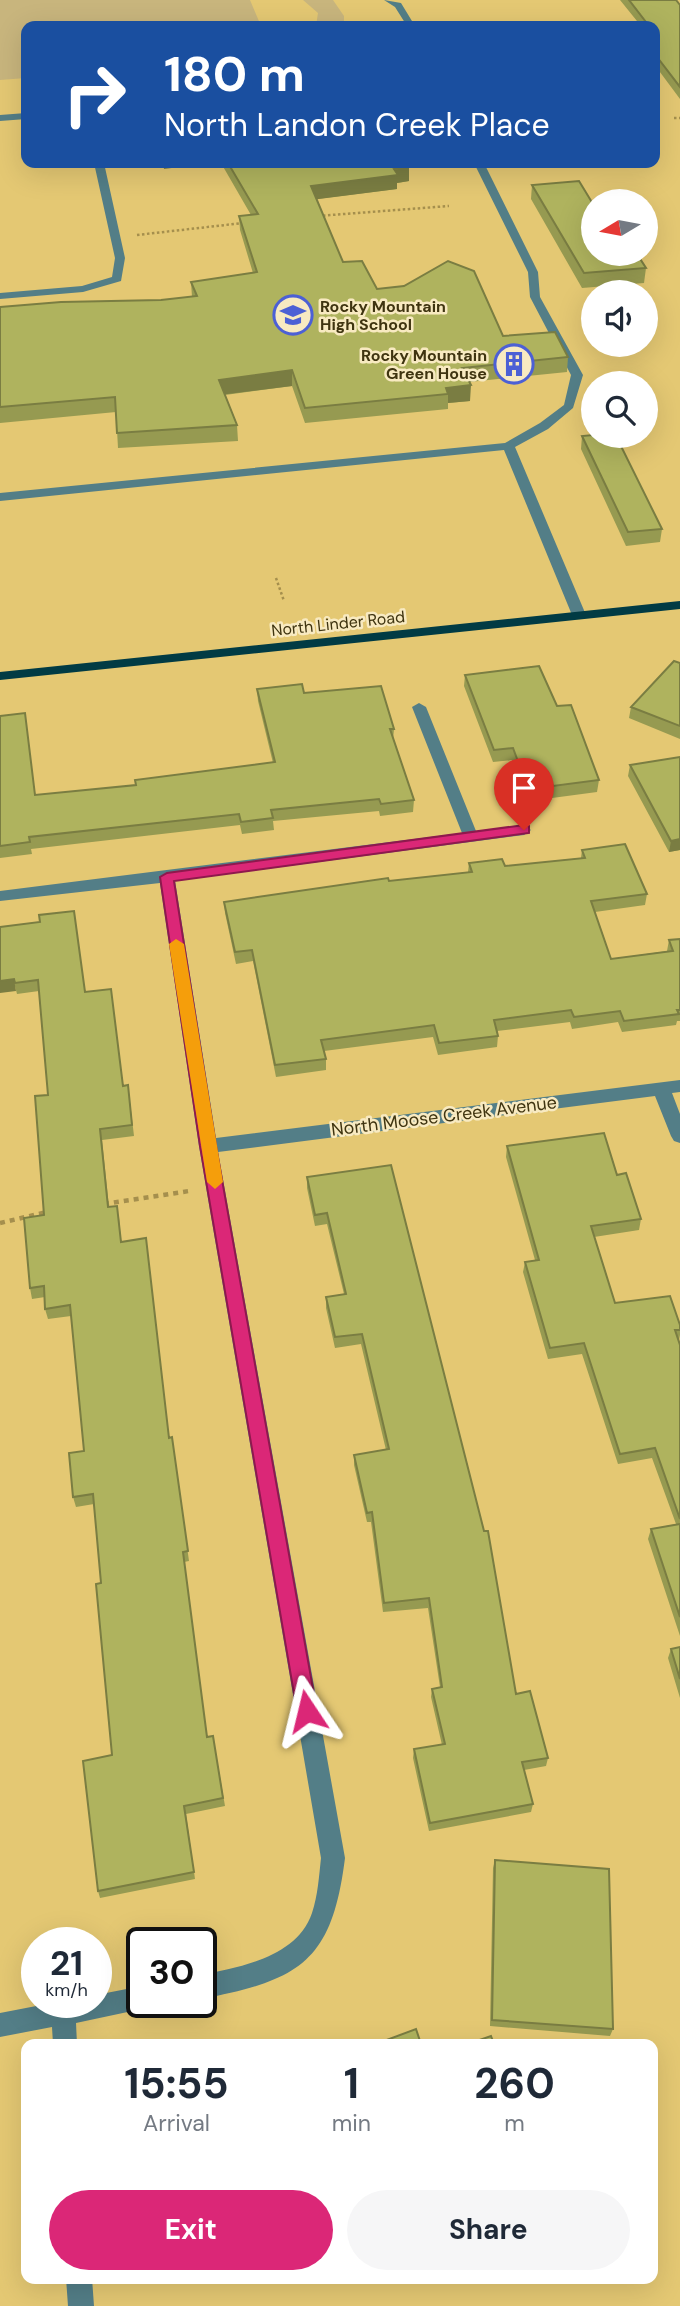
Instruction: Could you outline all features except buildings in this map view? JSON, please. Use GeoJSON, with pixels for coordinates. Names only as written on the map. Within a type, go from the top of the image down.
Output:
{"type":"FeatureCollection","features":[{"type":"Feature","properties":{"kind":"main road","name":"North Linder Road"},"geometry":{"type":"LineString","coordinates":[[0,676],[680,604]]}},
{"type":"Feature","properties":{"kind":"street"},"geometry":{"type":"LineString","coordinates":[[388,0],[398,5],[408,21]]}},
{"type":"Feature","properties":{"kind":"street"},"geometry":{"type":"LineString","coordinates":[[0,118],[21,116]]}},
{"type":"Feature","properties":{"kind":"street"},"geometry":{"type":"LineString","coordinates":[[0,296],[83,289],[117,279],[120,258],[100,168]]}},
{"type":"Feature","properties":{"kind":"street"},"geometry":{"type":"LineString","coordinates":[[0,497],[508,446],[544,426],[569,406],[577,375],[536,297],[533,272],[481,168]]}},
{"type":"Feature","properties":{"kind":"street"},"geometry":{"type":"LineString","coordinates":[[508,446],[579,615]]}},
{"type":"Feature","properties":{"kind":"street"},"geometry":{"type":"LineString","coordinates":[[419,707],[471,837]]}},
{"type":"Feature","properties":{"kind":"street"},"geometry":{"type":"LineString","coordinates":[[0,896],[524,830]]}},
{"type":"Feature","properties":{"kind":"street"},"geometry":{"type":"LineString","coordinates":[[167,877],[208,1146],[332,1858],[328,1892],[318,1927],[291,1957],[254,1977],[217,1984]]}},
{"type":"Feature","properties":{"kind":"street","name":"North Moose Creek Avenue"},"geometry":{"type":"LineString","coordinates":[[208,1146],[680,1086]]}},
{"type":"Feature","properties":{"kind":"street"},"geometry":{"type":"LineString","coordinates":[[662,1088],[680,1136]]}},
{"type":"Feature","properties":{"kind":"street"},"geometry":{"type":"LineString","coordinates":[[0,2025],[41,2018]]}},
{"type":"Feature","properties":{"kind":"street"},"geometry":{"type":"LineString","coordinates":[[64,2018],[65,2039]]}},
{"type":"Feature","properties":{"kind":"street"},"geometry":{"type":"LineString","coordinates":[[79,2284],[81,2306]]}},
{"type":"Feature","properties":{"kind":"path"},"geometry":{"type":"LineString","coordinates":[[674,118],[680,118]]}},
{"type":"Feature","properties":{"kind":"path"},"geometry":{"type":"LineString","coordinates":[[316,216],[449,206]]}},
{"type":"Feature","properties":{"kind":"path"},"geometry":{"type":"LineString","coordinates":[[115,238],[248,222]]}},
{"type":"Feature","properties":{"kind":"path"},"geometry":{"type":"LineString","coordinates":[[276,578],[284,601]]}},
{"type":"Feature","properties":{"kind":"path"},"geometry":{"type":"LineString","coordinates":[[100,1204],[216,1187]]}},
{"type":"Feature","properties":{"kind":"path"},"geometry":{"type":"LineString","coordinates":[[0,1223],[61,1210]]}},
{"type":"Feature","properties":{"kind":"shaded area"},"geometry":{"type":"Polygon","coordinates":[[[0,0],[250,0],[259,21],[21,21],[21,78],[0,80],[0,0]]]}},
{"type":"Feature","properties":{"kind":"shaded area"},"geometry":{"type":"Polygon","coordinates":[[[303,0],[333,0],[344,16],[344,21],[317,21],[318,13],[303,0]]]}},
{"type":"Feature","properties":{"kind":"slow traffic"},"geometry":{"type":"LineString","coordinates":[[176,944],[215,1182]]}},
{"type":"Feature","properties":{"kind":"place","name":"Rocky Mountain High School"},"geometry":{"type":"Point","coordinates":[293,315]}},
{"type":"Feature","properties":{"kind":"place","name":"Rocky Mountain Green House"},"geometry":{"type":"Point","coordinates":[514,364]}},
{"type":"Feature","properties":{"kind":"route"},"geometry":{"type":"LineString","coordinates":[[307,1711],[208,1146],[167,877],[524,830]]}}]}
